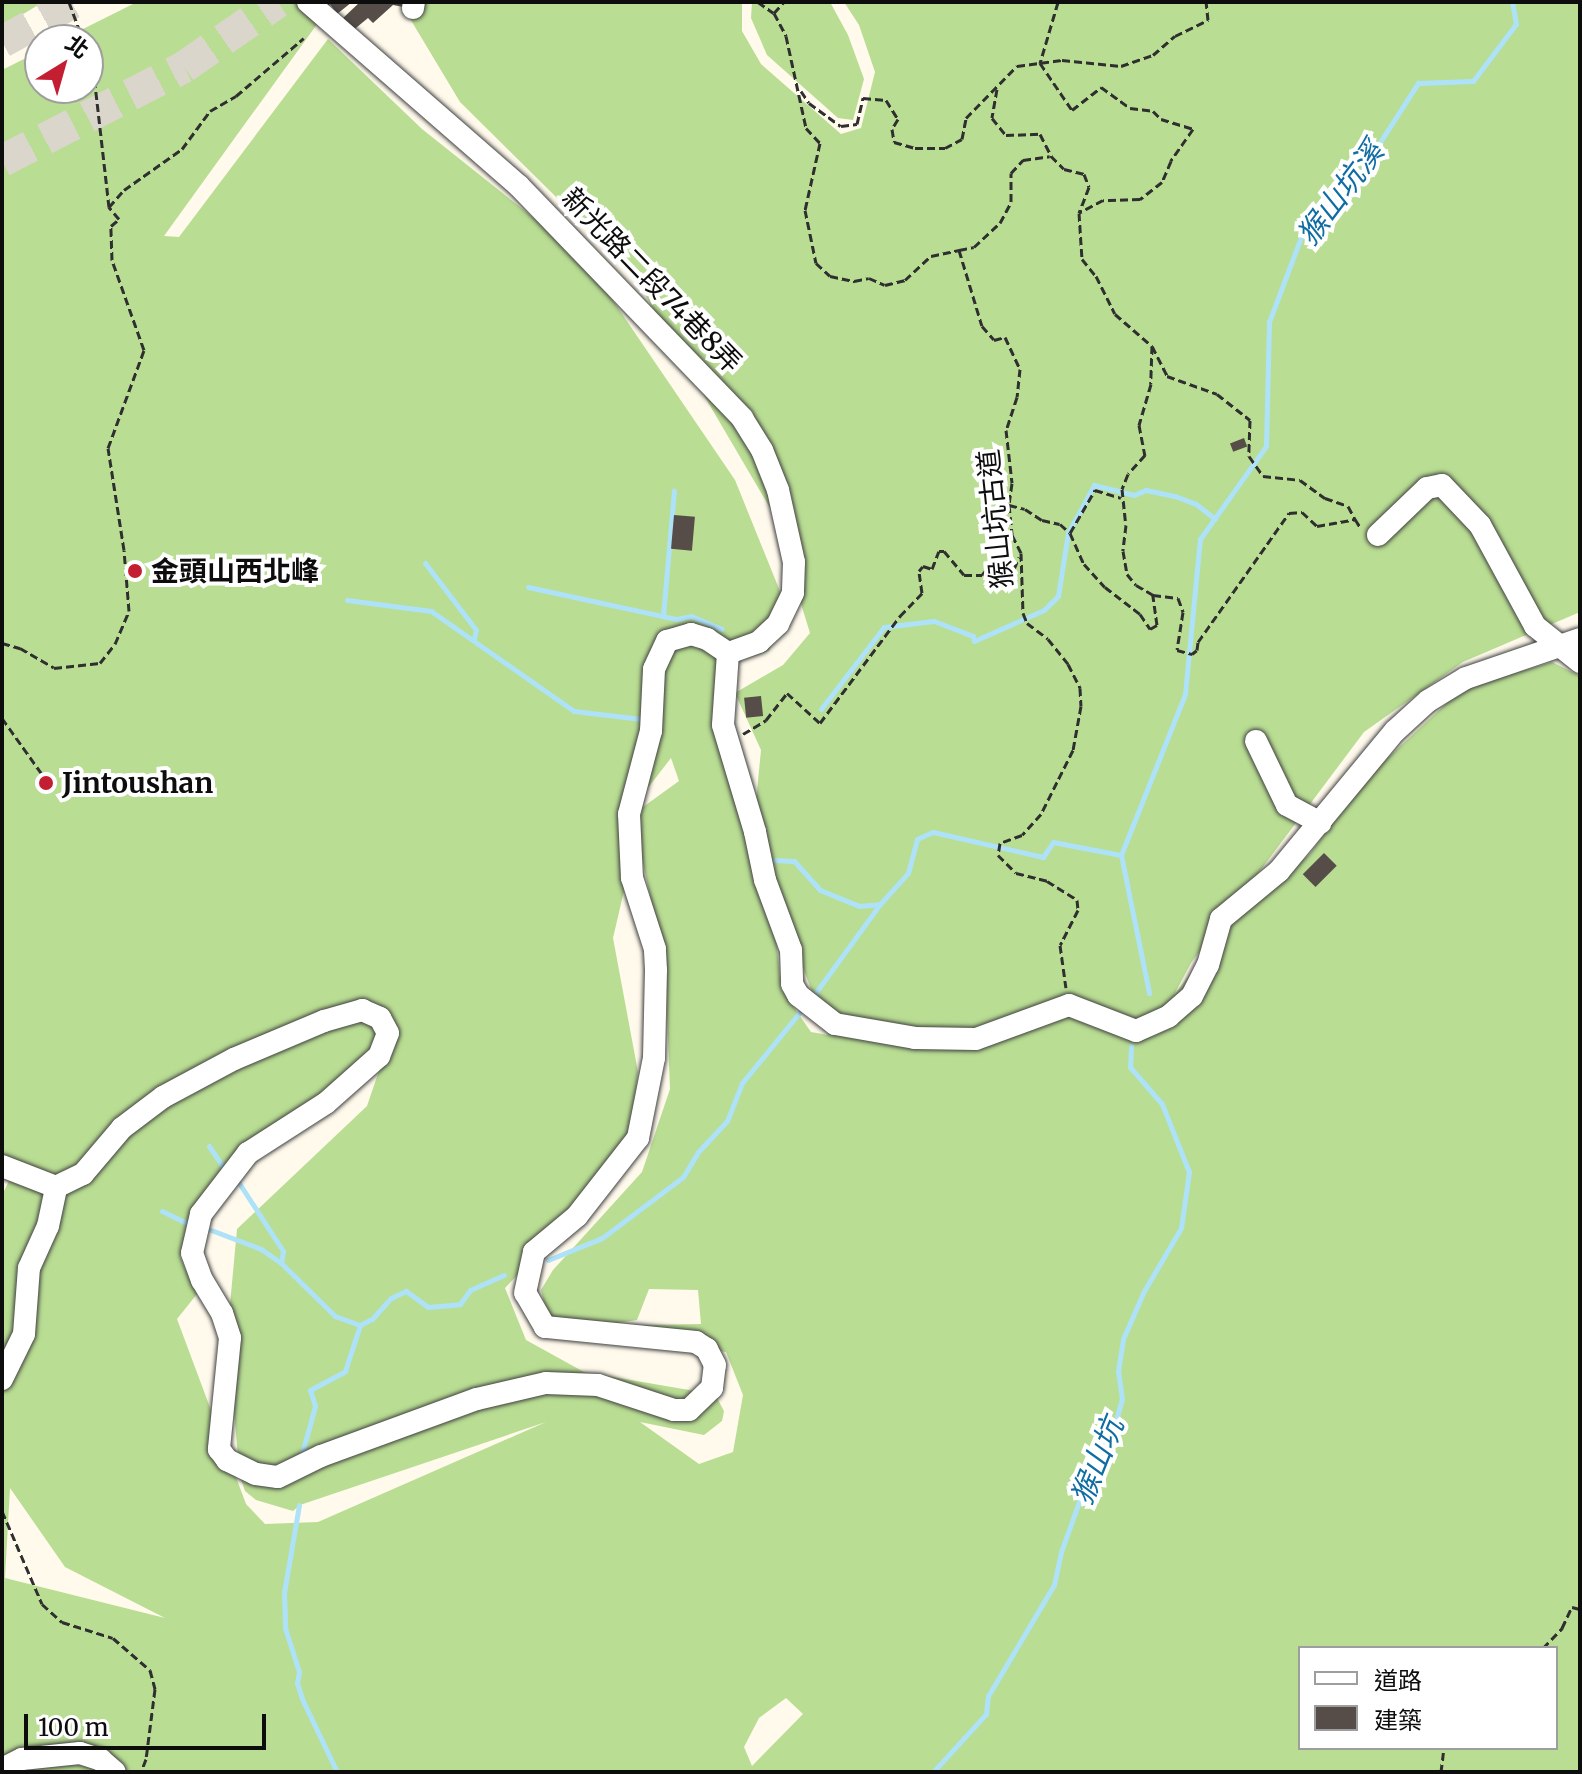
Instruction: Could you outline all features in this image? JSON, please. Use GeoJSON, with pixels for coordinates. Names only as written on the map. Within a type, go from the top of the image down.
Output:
{"type":"FeatureCollection","features":[{"type":"Feature","properties":{"kind":"street","name":"新光路二段74巷8弄"},"geometry":{"type":"LineString","coordinates":[[308,2],[519,186],[742,418],[762,450],[778,490],[794,562],[793,593],[778,624],[759,642],[728,653]]}},
{"type":"Feature","properties":{"kind":"street"},"geometry":{"type":"LineString","coordinates":[[1378,535],[1427,488],[1442,485],[1480,525],[1507,572],[1523,610],[1535,626],[1570,644],[1580,662]]}},
{"type":"Feature","properties":{"kind":"street"},"geometry":{"type":"LineString","coordinates":[[2,1166],[56,1187],[83,1174],[122,1128],[163,1097],[234,1059],[324,1021],[362,1010],[380,1018],[388,1033],[379,1056],[326,1103],[248,1153],[201,1214],[192,1253],[202,1280],[222,1313],[230,1338],[219,1449],[227,1460],[256,1474],[278,1477],[321,1456],[477,1399],[546,1383],[598,1385],[674,1410],[689,1410],[702,1402],[712,1388],[715,1365],[707,1349],[696,1342],[545,1327],[525,1293],[534,1252],[577,1216],[638,1138],[654,1058],[656,970],[655,949],[632,878],[629,814],[651,731],[654,669],[660,650],[677,635],[707,639],[728,653],[723,725],[755,832],[765,880],[789,940],[792,984],[798,995],[835,1024],[915,1038],[976,1039],[1069,1005],[1136,1031],[1169,1016],[1192,996],[1208,965],[1221,919],[1279,871],[1395,731],[1428,701],[1466,678],[1570,644]]}},
{"type":"Feature","properties":{"kind":"street"},"geometry":{"type":"LineString","coordinates":[[1256,741],[1287,805],[1321,823]]}},
{"type":"Feature","properties":{"kind":"street"},"geometry":{"type":"LineString","coordinates":[[2,1379],[24,1334],[29,1268],[48,1226],[56,1187]]}},
{"type":"Feature","properties":{"kind":"street"},"geometry":{"type":"LineString","coordinates":[[2,1769],[22,1759],[80,1753],[101,1760],[115,1772]]}},
{"type":"Feature","properties":{"kind":"path"},"geometry":{"type":"LineString","coordinates":[[69,2],[77,24]]}},
{"type":"Feature","properties":{"kind":"path"},"geometry":{"type":"LineString","coordinates":[[745,2],[757,2],[774,13],[786,36],[800,89],[806,128],[820,143],[805,210],[816,263],[830,276],[854,281],[869,278],[885,285],[905,280],[931,256],[974,247],[1000,223],[1011,202],[1011,173],[1023,160],[1051,156]]}},
{"type":"Feature","properties":{"kind":"path"},"geometry":{"type":"LineString","coordinates":[[774,13],[784,2]]}},
{"type":"Feature","properties":{"kind":"path"},"geometry":{"type":"LineString","coordinates":[[1040,63],[1058,2]]}},
{"type":"Feature","properties":{"kind":"path"},"geometry":{"type":"LineString","coordinates":[[800,89],[809,103],[841,126],[857,124],[863,98],[886,100],[898,119],[892,129],[894,142],[915,148],[945,148],[962,139],[966,118],[1017,66],[1062,60],[1121,66],[1153,55],[1175,36],[1208,20],[1206,2]]}},
{"type":"Feature","properties":{"kind":"path"},"geometry":{"type":"LineString","coordinates":[[109,207],[135,182],[182,149],[210,111],[236,96],[304,38]]}},
{"type":"Feature","properties":{"kind":"path"},"geometry":{"type":"LineString","coordinates":[[1040,63],[1072,110],[1101,87],[1130,108],[1153,111],[1161,119],[1193,129],[1171,161],[1162,182],[1140,199],[1103,200],[1079,213]]}},
{"type":"Feature","properties":{"kind":"path"},"geometry":{"type":"LineString","coordinates":[[997,89],[992,118],[1006,135],[1040,134],[1051,156],[1064,169],[1084,174],[1089,187],[1079,213],[1082,259],[1096,276],[1115,314],[1152,346],[1167,376],[1217,394],[1250,420],[1249,456],[1257,470],[1272,479],[1300,480],[1325,498],[1348,506],[1363,530],[1378,535]]}},
{"type":"Feature","properties":{"kind":"path"},"geometry":{"type":"LineString","coordinates":[[2,643],[20,648],[54,668],[100,663],[115,644],[129,611],[124,550],[108,448],[144,350],[112,260],[111,226],[119,219],[109,207],[97,104]]}},
{"type":"Feature","properties":{"kind":"path","name":"猴山坑古道"},"geometry":{"type":"LineString","coordinates":[[959,250],[982,326],[994,340],[1005,337],[1020,369],[1017,397],[1006,430],[1012,483],[1009,505],[1012,535],[1021,553],[1024,617],[1048,639],[1068,664],[1080,688],[1081,706],[1073,750],[1041,814],[1022,835],[1000,843],[998,855],[1016,873],[1047,881],[1077,900],[1078,910],[1060,945],[1069,1005]]}},
{"type":"Feature","properties":{"kind":"path"},"geometry":{"type":"LineString","coordinates":[[1152,346],[1151,384],[1139,425],[1145,455],[1128,474],[1121,498],[1127,574],[1136,585],[1153,595],[1178,598],[1183,612],[1177,650],[1192,654],[1289,513],[1302,512],[1317,526],[1355,519]]}},
{"type":"Feature","properties":{"kind":"path"},"geometry":{"type":"LineString","coordinates":[[1068,531],[1095,490],[1121,498]]}},
{"type":"Feature","properties":{"kind":"path"},"geometry":{"type":"LineString","coordinates":[[1009,505],[1025,509],[1068,531],[1084,564],[1105,587],[1140,614],[1150,629],[1157,625],[1153,595]]}},
{"type":"Feature","properties":{"kind":"path"},"geometry":{"type":"LineString","coordinates":[[727,744],[766,720],[787,693],[820,723],[900,616],[922,593],[919,571],[923,566],[932,569],[939,551],[944,551],[964,575],[982,575],[986,570],[1006,573],[1014,569],[1021,553]]}},
{"type":"Feature","properties":{"kind":"path"},"geometry":{"type":"LineString","coordinates":[[2,718],[47,781]]}},
{"type":"Feature","properties":{"kind":"path"},"geometry":{"type":"LineString","coordinates":[[2,1511],[42,1604],[62,1622],[113,1638],[150,1670],[155,1689],[146,1759],[141,1772]]}},
{"type":"Feature","properties":{"kind":"path"},"geometry":{"type":"LineString","coordinates":[[1545,1646],[1562,1628],[1572,1607],[1580,1609]]}},
{"type":"Feature","properties":{"kind":"path"},"geometry":{"type":"LineString","coordinates":[[1441,1772],[1444,1750]]}},
{"type":"Feature","properties":{"kind":"green space"},"geometry":{"type":"Polygon","coordinates":[[[2,2],[43,2],[2,27],[2,2]]]}},
{"type":"Feature","properties":{"kind":"green space"},"geometry":{"type":"Polygon","coordinates":[[[137,2],[333,2],[164,236],[179,237],[328,39],[422,129],[584,258],[735,480],[786,606],[769,651],[722,667],[715,717],[739,796],[763,902],[775,927],[781,989],[811,1032],[828,1035],[753,833],[761,750],[735,693],[783,665],[810,633],[773,513],[631,271],[460,102],[400,2],[742,2],[742,31],[761,64],[841,134],[861,128],[875,72],[859,25],[844,2],[1580,2],[1580,612],[1463,662],[1364,732],[1191,963],[1174,995],[1235,915],[1309,855],[1366,778],[1462,689],[1552,662],[1580,676],[1580,1772],[2,1772],[2,1195],[10,1179],[2,1176],[2,70],[24,59],[24,104],[104,104],[104,24],[93,24],[137,2]],[[671,758],[647,789],[643,807],[679,781],[671,758]],[[641,818],[613,938],[638,1072],[629,1158],[505,1288],[526,1340],[584,1372],[695,1391],[717,1398],[724,1411],[722,1421],[704,1435],[640,1422],[699,1464],[733,1452],[743,1395],[726,1352],[635,1339],[644,1325],[701,1324],[698,1290],[649,1289],[637,1320],[552,1333],[541,1290],[553,1270],[642,1172],[670,1089],[665,966],[639,844],[641,818]],[[1163,1011],[1149,1025],[1068,1016],[1120,1036],[1144,1037],[1163,1011]],[[386,1050],[254,1139],[209,1191],[180,1257],[197,1294],[177,1319],[246,1504],[265,1524],[318,1522],[546,1422],[300,1505],[293,1511],[256,1500],[245,1491],[240,1477],[227,1337],[237,1229],[367,1106],[386,1050]],[[10,1488],[5,1578],[165,1618],[65,1567],[10,1488]],[[786,1698],[759,1718],[744,1747],[752,1766],[803,1714],[786,1698]]]}},
{"type":"Feature","properties":{"kind":"green space"},"geometry":{"type":"Polygon","coordinates":[[[752,2],[830,2],[848,35],[864,79],[853,120],[838,118],[767,55],[751,18],[752,2]]]}},
{"type":"Feature","properties":{"kind":"building"},"geometry":{"type":"Polygon","coordinates":[[[316,2],[352,2],[337,14],[330,4],[325,8],[316,2]]]}},
{"type":"Feature","properties":{"kind":"building"},"geometry":{"type":"Polygon","coordinates":[[[360,2],[410,2],[409,8],[393,5],[373,23],[368,18],[351,32],[341,20],[360,2]]]}},
{"type":"Feature","properties":{"kind":"building"},"geometry":{"type":"Polygon","coordinates":[[[1244,438],[1247,446],[1233,452],[1230,443],[1244,438]]]}},
{"type":"Feature","properties":{"kind":"building"},"geometry":{"type":"Polygon","coordinates":[[[674,515],[695,517],[692,551],[671,549],[674,515]]]}},
{"type":"Feature","properties":{"kind":"building"},"geometry":{"type":"Polygon","coordinates":[[[761,696],[763,716],[746,718],[744,698],[761,696]]]}},
{"type":"Feature","properties":{"kind":"building"},"geometry":{"type":"Polygon","coordinates":[[[1324,853],[1337,866],[1316,887],[1303,874],[1324,853]]]}},
{"type":"Feature","properties":{"kind":"waterway","name":"猴山坑溪"},"geometry":{"type":"LineString","coordinates":[[1121,855],[1185,694],[1200,539],[1266,446],[1269,322],[1302,234],[1355,181],[1418,83],[1473,81],[1516,24],[1512,2]]}},
{"type":"Feature","properties":{"kind":"waterway"},"geometry":{"type":"LineString","coordinates":[[821,709],[884,627],[934,621],[973,636],[974,641],[1044,610],[1058,596],[1068,533],[1094,485],[1134,495],[1146,490],[1175,496],[1196,504],[1215,519]]}},
{"type":"Feature","properties":{"kind":"waterway"},"geometry":{"type":"LineString","coordinates":[[663,616],[674,490]]}},
{"type":"Feature","properties":{"kind":"waterway"},"geometry":{"type":"LineString","coordinates":[[425,563],[476,630],[474,639]]}},
{"type":"Feature","properties":{"kind":"waterway"},"geometry":{"type":"LineString","coordinates":[[528,587],[676,619],[691,616],[721,629]]}},
{"type":"Feature","properties":{"kind":"waterway"},"geometry":{"type":"LineString","coordinates":[[347,600],[431,611],[574,711],[642,719]]}},
{"type":"Feature","properties":{"kind":"waterway"},"geometry":{"type":"LineString","coordinates":[[775,860],[794,861],[820,890],[859,906],[880,904],[908,873],[917,839],[933,832],[1043,857],[1053,842],[1121,855]]}},
{"type":"Feature","properties":{"kind":"waterway","name":"猴山坑"},"geometry":{"type":"LineString","coordinates":[[1121,855],[1149,993]]}},
{"type":"Feature","properties":{"kind":"waterway"},"geometry":{"type":"LineString","coordinates":[[811,999],[880,904]]}},
{"type":"Feature","properties":{"kind":"waterway"},"geometry":{"type":"LineString","coordinates":[[548,1260],[602,1238],[683,1177],[698,1152],[727,1121],[742,1083],[804,1007]]}},
{"type":"Feature","properties":{"kind":"waterway","name":"猴山坑"},"geometry":{"type":"LineString","coordinates":[[933,1772],[986,1714],[988,1696],[1054,1585],[1061,1552],[1082,1493],[1114,1428],[1122,1399],[1118,1371],[1123,1339],[1144,1291],[1181,1228],[1189,1172],[1162,1104],[1130,1067],[1131,1046]]}},
{"type":"Feature","properties":{"kind":"waterway"},"geometry":{"type":"LineString","coordinates":[[209,1146],[222,1165]]}},
{"type":"Feature","properties":{"kind":"waterway"},"geometry":{"type":"LineString","coordinates":[[239,1183],[283,1251],[281,1263],[335,1316],[360,1325]]}},
{"type":"Feature","properties":{"kind":"waterway"},"geometry":{"type":"LineString","coordinates":[[162,1211],[187,1223]]}},
{"type":"Feature","properties":{"kind":"waterway"},"geometry":{"type":"LineString","coordinates":[[211,1230],[261,1249],[281,1263]]}},
{"type":"Feature","properties":{"kind":"waterway"},"geometry":{"type":"LineString","coordinates":[[301,1457],[315,1406],[310,1390],[345,1371],[360,1325],[372,1319],[391,1298],[406,1291],[428,1307],[460,1304],[470,1290],[504,1275]]}},
{"type":"Feature","properties":{"kind":"waterway"},"geometry":{"type":"LineString","coordinates":[[299,1505],[284,1593],[285,1628],[299,1672],[297,1683],[303,1701],[337,1772]]}},
{"type":"Feature","properties":{"kind":"tunnel"},"geometry":{"type":"LineString","coordinates":[[2,42],[74,2]]}},
{"type":"Feature","properties":{"kind":"tunnel"},"geometry":{"type":"LineString","coordinates":[[2,161],[184,67],[278,2]]}},
{"type":"Feature","properties":{"kind":"place","name":"金頭山西北峰"},"geometry":{"type":"Point","coordinates":[135,571]}},
{"type":"Feature","properties":{"kind":"place","name":"Jintoushan"},"geometry":{"type":"Point","coordinates":[46,783]}}]}
